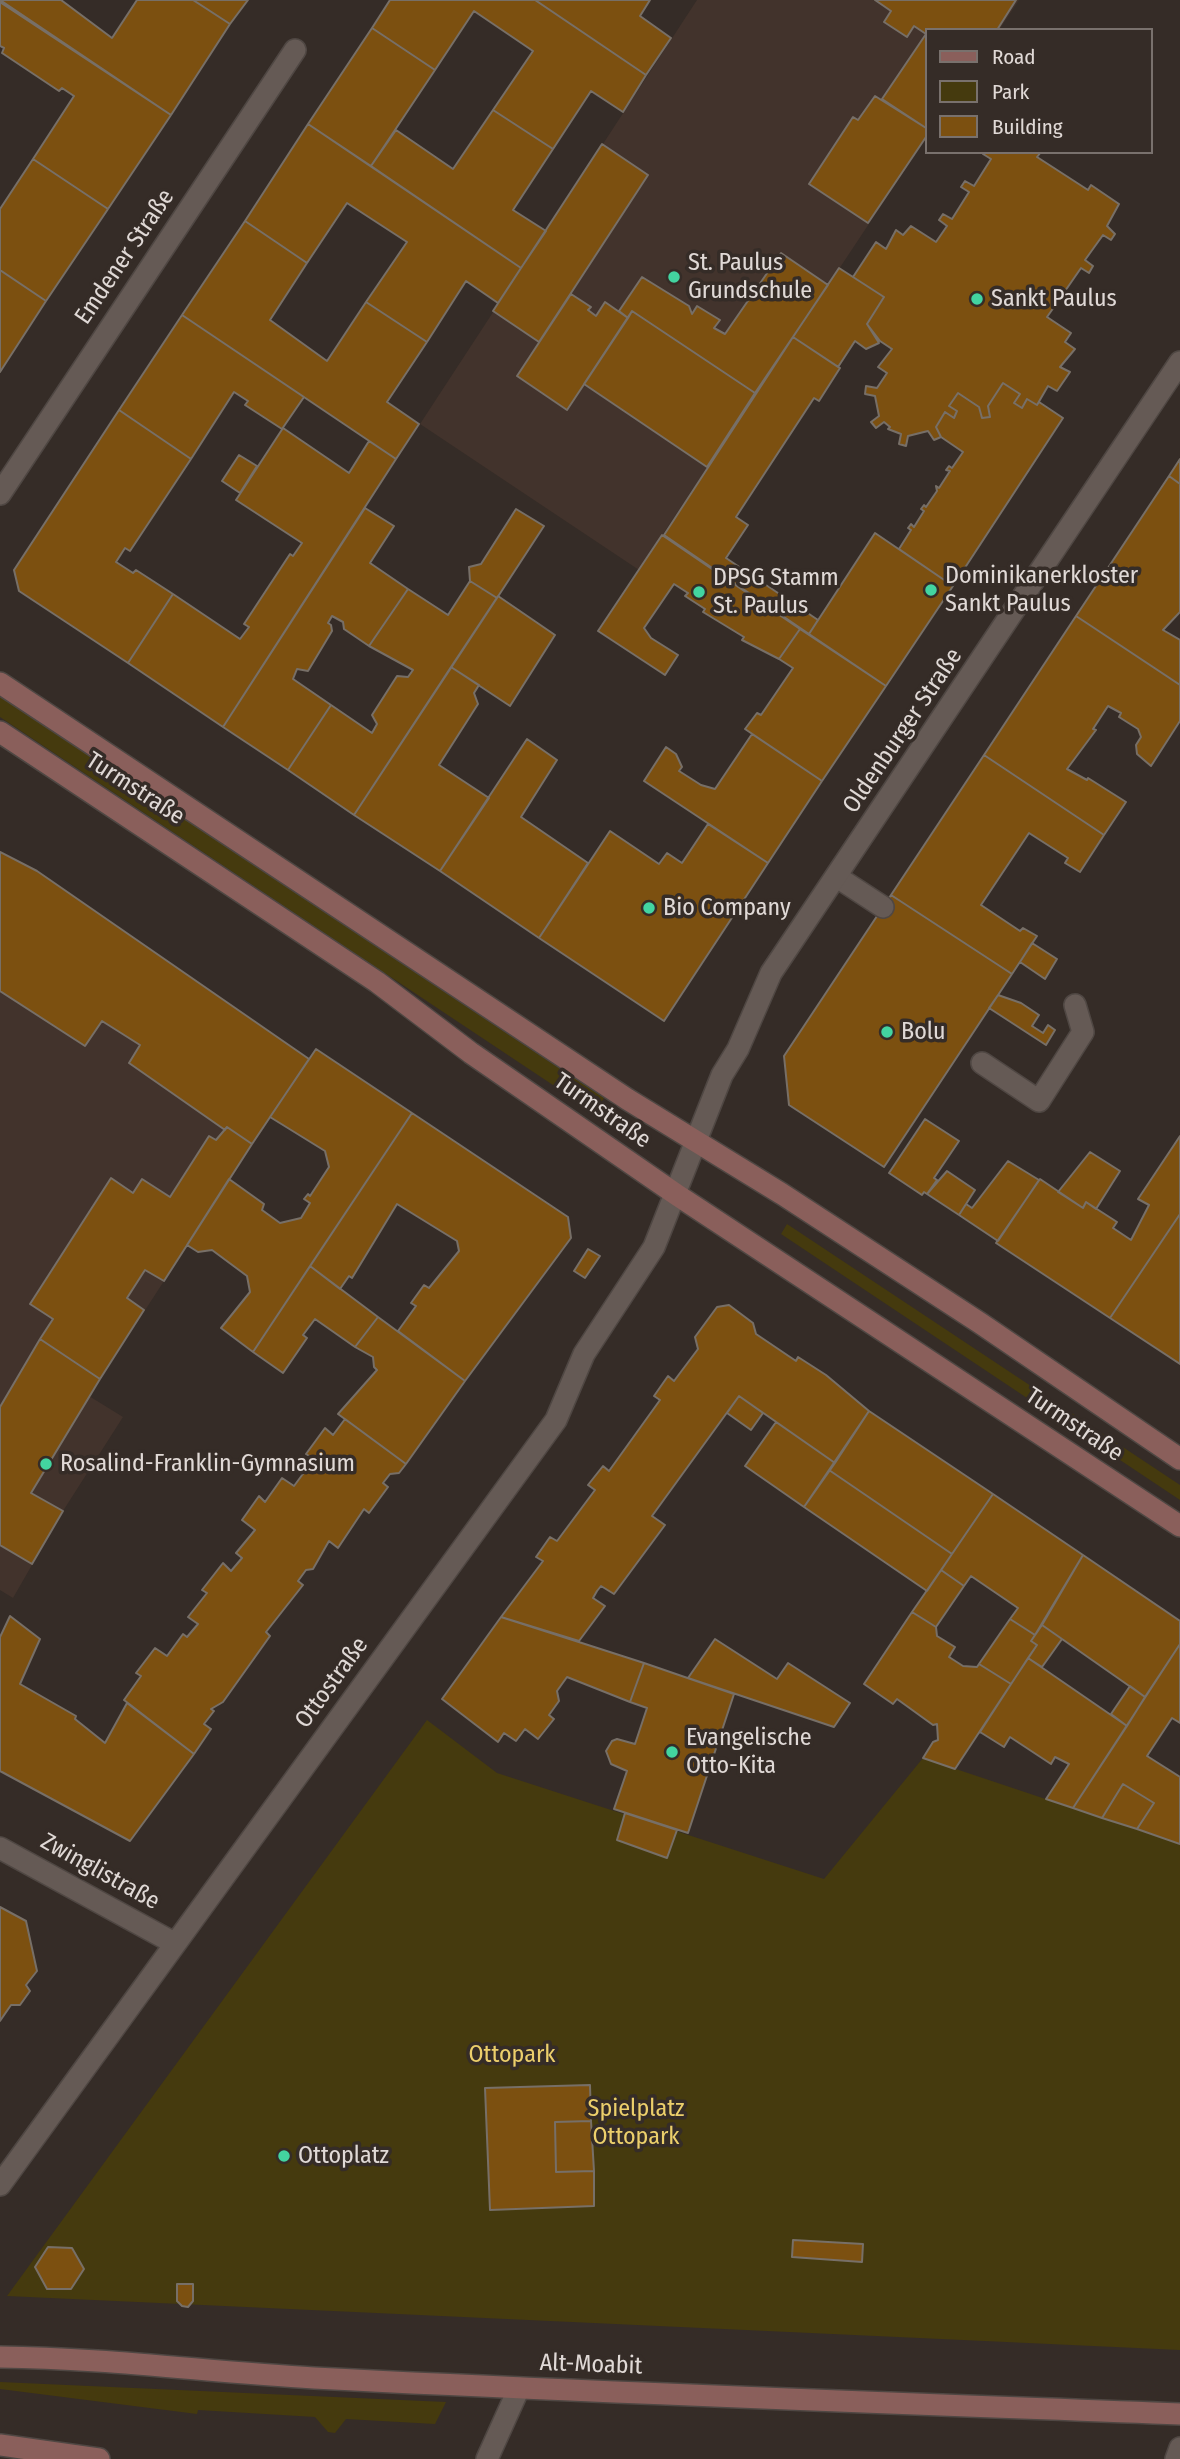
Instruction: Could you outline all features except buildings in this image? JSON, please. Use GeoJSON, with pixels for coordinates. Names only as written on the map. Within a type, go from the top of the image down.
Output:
{"type":"FeatureCollection","features":[{"type":"Feature","properties":{"kind":"main road","name":"Turmstraße"},"geometry":{"type":"LineString","coordinates":[[0,683],[695,1143],[782,1194],[980,1323],[1180,1459]]}},
{"type":"Feature","properties":{"kind":"main road","name":"Turmstraße"},"geometry":{"type":"LineString","coordinates":[[0,732],[377,982],[471,1053],[677,1195],[1180,1526]]}},
{"type":"Feature","properties":{"kind":"main road","name":"Alt-Moabit"},"geometry":{"type":"LineString","coordinates":[[0,2357],[58,2357],[311,2378],[1180,2414]]}},
{"type":"Feature","properties":{"kind":"main road"},"geometry":{"type":"LineString","coordinates":[[0,2445],[99,2459]]}},
{"type":"Feature","properties":{"kind":"street","name":"Emdener Straße"},"geometry":{"type":"LineString","coordinates":[[0,494],[295,50]]}},
{"type":"Feature","properties":{"kind":"street","name":"Oldenburger Straße"},"geometry":{"type":"LineString","coordinates":[[695,1143],[722,1075],[738,1049],[771,973],[1180,362]]}},
{"type":"Feature","properties":{"kind":"street"},"geometry":{"type":"LineString","coordinates":[[837,877],[883,907]]}},
{"type":"Feature","properties":{"kind":"street"},"geometry":{"type":"LineString","coordinates":[[982,1063],[1039,1101],[1083,1032],[1075,1005]]}},
{"type":"Feature","properties":{"kind":"street","name":"Ottostraße"},"geometry":{"type":"LineString","coordinates":[[0,2185],[556,1420],[584,1354],[654,1247],[677,1195],[695,1143]]}},
{"type":"Feature","properties":{"kind":"street","name":"Zwinglistraße"},"geometry":{"type":"LineString","coordinates":[[0,1848],[174,1943]]}},
{"type":"Feature","properties":{"kind":"street"},"geometry":{"type":"LineString","coordinates":[[487,2459],[519,2388]]}},
{"type":"Feature","properties":{"kind":"street"},"geometry":{"type":"LineString","coordinates":[[1176,2459],[1180,2448]]}},
{"type":"Feature","properties":{"kind":"shaded area","name":"St. Paulus Grundschule"},"geometry":{"type":"Polygon","coordinates":[[[697,0],[1019,0],[1000,28],[925,28],[925,140],[639,570],[420,424],[697,0]]]}},
{"type":"Feature","properties":{"kind":"shaded area"},"geometry":{"type":"Polygon","coordinates":[[[0,852],[37,871],[309,1059],[89,1396],[123,1417],[63,1511],[13,1598],[0,1590],[0,852]]]}},
{"type":"Feature","properties":{"kind":"green space"},"geometry":{"type":"Polygon","coordinates":[[[0,696],[604,1098],[595,1113],[0,717],[0,696]]]}},
{"type":"Feature","properties":{"kind":"green space"},"geometry":{"type":"Polygon","coordinates":[[[787,1224],[1180,1485],[1180,1500],[781,1234],[787,1224]]]}},
{"type":"Feature","properties":{"kind":"green space","name":"Ottopark"},"geometry":{"type":"Polygon","coordinates":[[[427,1720],[497,1773],[824,1879],[923,1758],[1180,1844],[1180,2350],[7,2296],[427,1720]]]}},
{"type":"Feature","properties":{"kind":"green space"},"geometry":{"type":"Polygon","coordinates":[[[0,2382],[446,2402],[435,2424],[346,2419],[335,2433],[328,2432],[315,2417],[198,2410],[197,2414],[0,2389],[0,2382]]]}},
{"type":"Feature","properties":{"kind":"place","name":"St. Paulus Grundschule"},"geometry":{"type":"Point","coordinates":[674,277]}},
{"type":"Feature","properties":{"kind":"place","name":"Sankt Paulus"},"geometry":{"type":"Point","coordinates":[977,299]}},
{"type":"Feature","properties":{"kind":"place","name":"Dominikanerkloster Sankt Paulus"},"geometry":{"type":"Point","coordinates":[931,590]}},
{"type":"Feature","properties":{"kind":"place","name":"DPSG Stamm St. Paulus"},"geometry":{"type":"Point","coordinates":[699,592]}},
{"type":"Feature","properties":{"kind":"place","name":"Bio Company"},"geometry":{"type":"Point","coordinates":[649,908]}},
{"type":"Feature","properties":{"kind":"place","name":"Bolu"},"geometry":{"type":"Point","coordinates":[887,1032]}},
{"type":"Feature","properties":{"kind":"place","name":"Rosalind-Franklin-Gymnasium"},"geometry":{"type":"Point","coordinates":[46,1464]}},
{"type":"Feature","properties":{"kind":"place","name":"Evangelische Otto-Kita"},"geometry":{"type":"Point","coordinates":[672,1752]}},
{"type":"Feature","properties":{"kind":"place","name":"Ottoplatz"},"geometry":{"type":"Point","coordinates":[284,2156]}},
{"type":"Feature","properties":{"kind":"park label","name":"Spielplatz Ottopark"},"geometry":{"type":"Point","coordinates":[636,2123]}}]}
